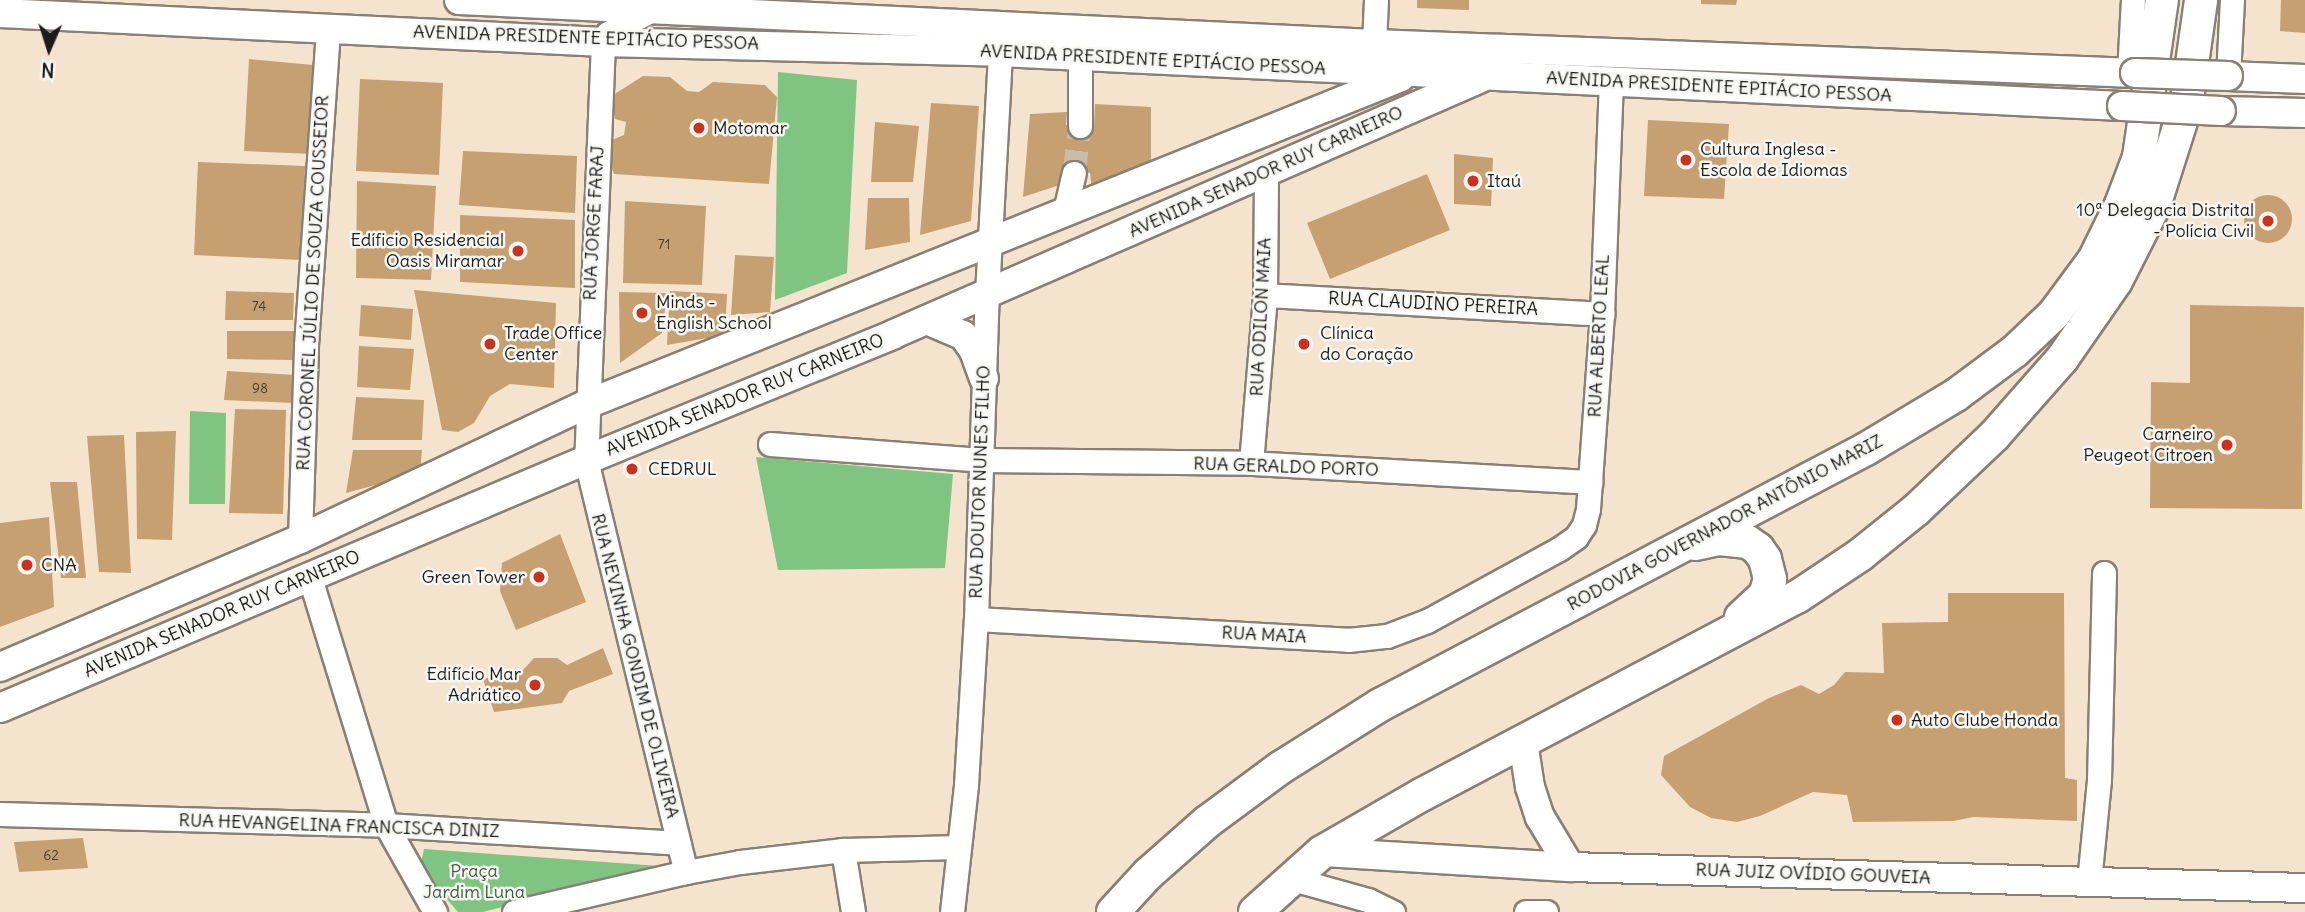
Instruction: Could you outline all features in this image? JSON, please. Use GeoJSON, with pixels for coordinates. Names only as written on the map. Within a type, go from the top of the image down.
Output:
{"type":"FeatureCollection","features":[{"type":"Feature","properties":{"kind":"highway","name":"RODOVIA GOVERNADOR ANTÔNIO MARIZ"},"geometry":{"type":"LineString","coordinates":[[1113,912],[1148,874],[1207,822],[1280,768],[1380,705],[1866,449],[1956,395],[2015,351],[2054,314],[2094,260],[2121,205],[2140,157],[2162,0]]}},
{"type":"Feature","properties":{"kind":"highway"},"geometry":{"type":"LineString","coordinates":[[1255,912],[1289,878],[1322,852],[1797,597],[1860,555],[1916,510],[1994,436],[2062,359],[2116,281],[2154,206],[2186,106],[2201,0]]}},
{"type":"Feature","properties":{"kind":"highway"},"geometry":{"type":"LineString","coordinates":[[1663,554],[1700,543],[1734,540],[1758,549],[1768,568],[1769,586],[1753,609],[1692,652]]}},
{"type":"Feature","properties":{"kind":"main road","name":"AVENIDA PRESIDENTE EPITÁCIO PESSOA"},"geometry":{"type":"LineString","coordinates":[[459,0],[654,6],[1374,44],[2305,79]]}},
{"type":"Feature","properties":{"kind":"main road"},"geometry":{"type":"LineString","coordinates":[[654,6],[672,43]]}},
{"type":"Feature","properties":{"kind":"main road","name":"AVENIDA PRESIDENTE EPITÁCIO PESSOA"},"geometry":{"type":"LineString","coordinates":[[0,13],[603,41],[1000,52],[2221,111],[2293,112]]}},
{"type":"Feature","properties":{"kind":"main road"},"geometry":{"type":"LineString","coordinates":[[1411,73],[1451,47]]}},
{"type":"Feature","properties":{"kind":"main road","name":"AVENIDA SENADOR RUY CARNEIRO"},"geometry":{"type":"LineString","coordinates":[[0,667],[300,539],[585,405],[1411,73]]}},
{"type":"Feature","properties":{"kind":"main road","name":"AVENIDA SENADOR RUY CARNEIRO"},"geometry":{"type":"LineString","coordinates":[[0,708],[586,460],[927,320],[1487,76]]}},
{"type":"Feature","properties":{"kind":"main road"},"geometry":{"type":"LineString","coordinates":[[2293,112],[2305,133]]}},
{"type":"Feature","properties":{"kind":"main road"},"geometry":{"type":"LineString","coordinates":[[927,320],[963,335],[974,351],[984,378]]}},
{"type":"Feature","properties":{"kind":"main road"},"geometry":{"type":"LineString","coordinates":[[1523,742],[1530,787],[1540,817],[1570,867]]}},
{"type":"Feature","properties":{"kind":"main road","name":"RUA JUIZ OVÍDIO GOUVEIA"},"geometry":{"type":"LineString","coordinates":[[1322,852],[1570,867],[2305,888]]}},
{"type":"Feature","properties":{"kind":"street"},"geometry":{"type":"LineString","coordinates":[[1374,44],[1376,0]]}},
{"type":"Feature","properties":{"kind":"street"},"geometry":{"type":"LineString","coordinates":[[2132,73],[2133,0]]}},
{"type":"Feature","properties":{"kind":"street"},"geometry":{"type":"LineString","coordinates":[[2228,76],[2232,0]]}},
{"type":"Feature","properties":{"kind":"street"},"geometry":{"type":"LineString","coordinates":[[603,41],[608,33],[654,6]]}},
{"type":"Feature","properties":{"kind":"street","name":"RUA CORONEL JÚLIO DE SOUZA COUSSEIOR"},"geometry":{"type":"LineString","coordinates":[[300,539],[306,345],[328,27]]}},
{"type":"Feature","properties":{"kind":"street","name":"RUA JORGE FARAJ"},"geometry":{"type":"LineString","coordinates":[[586,460],[585,405],[603,41]]}},
{"type":"Feature","properties":{"kind":"street","name":"RUA DOUTOR NUNES FILHO"},"geometry":{"type":"LineString","coordinates":[[951,912],[959,847],[976,619],[987,294],[1000,52]]}},
{"type":"Feature","properties":{"kind":"street"},"geometry":{"type":"LineString","coordinates":[[1080,56],[1080,126]]}},
{"type":"Feature","properties":{"kind":"street","name":"RUA ALBERTO LEAL"},"geometry":{"type":"LineString","coordinates":[[1534,562],[1576,537],[1584,525],[1590,482],[1602,314],[1611,82]]}},
{"type":"Feature","properties":{"kind":"street","name":"RUA ODILON MAIA"},"geometry":{"type":"LineString","coordinates":[[1251,463],[1265,295],[1266,172]]}},
{"type":"Feature","properties":{"kind":"street"},"geometry":{"type":"LineString","coordinates":[[1065,211],[1074,173]]}},
{"type":"Feature","properties":{"kind":"street","name":"RUA CLAUDINO PEREIRA"},"geometry":{"type":"LineString","coordinates":[[1265,295],[1602,314]]}},
{"type":"Feature","properties":{"kind":"street","name":"RUA GERALDO PORTO"},"geometry":{"type":"LineString","coordinates":[[771,444],[981,460],[1251,463],[1590,482]]}},
{"type":"Feature","properties":{"kind":"street","name":"RUA NEVINHA GONDIM DE OLIVEIRA"},"geometry":{"type":"LineString","coordinates":[[586,460],[686,872]]}},
{"type":"Feature","properties":{"kind":"street","name":"RUA MAIA"},"geometry":{"type":"LineString","coordinates":[[976,619],[1348,640],[1371,638],[1405,631],[1427,621],[1534,562]]}},
{"type":"Feature","properties":{"kind":"street"},"geometry":{"type":"LineString","coordinates":[[2089,882],[2099,780],[2104,573]]}},
{"type":"Feature","properties":{"kind":"street"},"geometry":{"type":"LineString","coordinates":[[310,578],[386,825],[435,912]]}},
{"type":"Feature","properties":{"kind":"street","name":"RUA HEVANGELINA FRANCISCA DINIZ"},"geometry":{"type":"LineString","coordinates":[[0,814],[386,825],[678,843]]}},
{"type":"Feature","properties":{"kind":"street"},"geometry":{"type":"LineString","coordinates":[[514,912],[686,872],[844,850],[959,847]]}},
{"type":"Feature","properties":{"kind":"street"},"geometry":{"type":"LineString","coordinates":[[844,850],[853,912]]}},
{"type":"Feature","properties":{"kind":"street"},"geometry":{"type":"LineString","coordinates":[[1289,878],[1368,900],[1393,912]]}},
{"type":"Feature","properties":{"kind":"street"},"geometry":{"type":"LineString","coordinates":[[1525,912],[1546,912]]}},
{"type":"Feature","properties":{"kind":"green space"},"geometry":{"type":"Polygon","coordinates":[[[778,72],[857,80],[847,273],[775,300],[778,72]]]}},
{"type":"Feature","properties":{"kind":"green space"},"geometry":{"type":"Polygon","coordinates":[[[190,411],[226,413],[225,504],[189,504],[190,411]]]}},
{"type":"Feature","properties":{"kind":"green space"},"geometry":{"type":"Polygon","coordinates":[[[756,457],[953,474],[945,568],[778,570],[756,457]]]}},
{"type":"Feature","properties":{"kind":"green space","name":"Praça Jardim Luna"},"geometry":{"type":"Polygon","coordinates":[[[424,849],[660,866],[483,912],[458,912],[420,868],[424,849]]]}},
{"type":"Feature","properties":{"kind":"building"},"geometry":{"type":"Polygon","coordinates":[[[1417,0],[1469,0],[1469,10],[1417,8],[1417,0]]]}},
{"type":"Feature","properties":{"kind":"building"},"geometry":{"type":"Polygon","coordinates":[[[1701,0],[1737,0],[1736,5],[1701,4],[1701,0]]]}},
{"type":"Feature","properties":{"kind":"building"},"geometry":{"type":"Polygon","coordinates":[[[2281,0],[2305,0],[2305,33],[2280,31],[2281,0]]]}},
{"type":"Feature","properties":{"kind":"building"},"geometry":{"type":"Polygon","coordinates":[[[249,59],[313,65],[312,154],[244,151],[249,59]]]}},
{"type":"Feature","properties":{"kind":"building","name":"Motomar"},"geometry":{"type":"Polygon","coordinates":[[[643,76],[670,77],[687,91],[699,92],[713,82],[765,85],[777,97],[769,184],[614,174],[608,159],[607,142],[624,135],[626,122],[615,119],[610,97],[643,76]]]}},
{"type":"Feature","properties":{"kind":"building"},"geometry":{"type":"Polygon","coordinates":[[[360,79],[443,83],[439,175],[356,171],[360,79]]]}},
{"type":"Feature","properties":{"kind":"building"},"geometry":{"type":"Polygon","coordinates":[[[931,103],[979,106],[971,221],[920,235],[931,103]]]}},
{"type":"Feature","properties":{"kind":"building"},"geometry":{"type":"Polygon","coordinates":[[[1095,104],[1151,107],[1151,165],[1092,191],[1090,173],[1064,173],[1063,184],[1023,197],[1030,114],[1067,112],[1066,125],[1094,127],[1095,104]]]}},
{"type":"Feature","properties":{"kind":"building","name":"Cultura Inglesa - Escola de Idiomas"},"geometry":{"type":"Polygon","coordinates":[[[1648,120],[1729,124],[1724,199],[1644,196],[1648,120]]]}},
{"type":"Feature","properties":{"kind":"building"},"geometry":{"type":"Polygon","coordinates":[[[875,122],[919,126],[913,182],[871,182],[875,122]]]}},
{"type":"Feature","properties":{"kind":"building"},"geometry":{"type":"Polygon","coordinates":[[[463,151],[577,156],[575,213],[459,205],[463,151]]]}},
{"type":"Feature","properties":{"kind":"building","name":"Itaú"},"geometry":{"type":"Polygon","coordinates":[[[1454,154],[1493,158],[1491,206],[1454,204],[1454,154]]]}},
{"type":"Feature","properties":{"kind":"building"},"geometry":{"type":"Polygon","coordinates":[[[198,162],[305,166],[301,260],[194,255],[198,162]]]}},
{"type":"Feature","properties":{"kind":"building"},"geometry":{"type":"Polygon","coordinates":[[[1427,174],[1450,230],[1330,279],[1307,223],[1427,174]]]}},
{"type":"Feature","properties":{"kind":"building"},"geometry":{"type":"Polygon","coordinates":[[[357,181],[436,186],[431,280],[356,278],[357,181]]]}},
{"type":"Feature","properties":{"kind":"building","name":"10ª Delegacia Distrital - Polícia Civil"},"geometry":{"type":"Polygon","coordinates":[[[2268,195],[2285,202],[2292,219],[2285,236],[2268,243],[2251,236],[2244,219],[2251,202],[2268,195]]]}},
{"type":"Feature","properties":{"kind":"building"},"geometry":{"type":"Polygon","coordinates":[[[868,198],[909,198],[910,242],[865,250],[868,198]]]}},
{"type":"Feature","properties":{"kind":"building"},"geometry":{"type":"Polygon","coordinates":[[[625,201],[706,206],[702,285],[623,283],[625,201]]]}},
{"type":"Feature","properties":{"kind":"building","name":"Edíficio Residencial Oasis Miramar"},"geometry":{"type":"Polygon","coordinates":[[[460,215],[575,220],[575,288],[460,282],[460,215]]]}},
{"type":"Feature","properties":{"kind":"building"},"geometry":{"type":"Polygon","coordinates":[[[735,255],[774,257],[770,312],[731,315],[735,255]]]}},
{"type":"Feature","properties":{"kind":"building","name":"Trade Office Center"},"geometry":{"type":"Polygon","coordinates":[[[414,290],[556,303],[554,388],[510,384],[490,396],[474,423],[458,432],[442,430],[414,290]]]}},
{"type":"Feature","properties":{"kind":"building"},"geometry":{"type":"Polygon","coordinates":[[[226,291],[294,293],[293,320],[225,320],[226,291]]]}},
{"type":"Feature","properties":{"kind":"building"},"geometry":{"type":"Polygon","coordinates":[[[670,291],[727,294],[725,335],[667,345],[670,291]]]}},
{"type":"Feature","properties":{"kind":"building","name":"Minds - English School"},"geometry":{"type":"Polygon","coordinates":[[[619,292],[667,293],[662,333],[620,363],[619,292]]]}},
{"type":"Feature","properties":{"kind":"building"},"geometry":{"type":"Polygon","coordinates":[[[361,305],[413,309],[411,340],[359,336],[361,305]]]}},
{"type":"Feature","properties":{"kind":"building","name":"Carneiro Peugeot Citroen"},"geometry":{"type":"Polygon","coordinates":[[[2190,305],[2304,307],[2302,509],[2150,508],[2151,382],[2190,383],[2190,305]]]}},
{"type":"Feature","properties":{"kind":"building"},"geometry":{"type":"Polygon","coordinates":[[[227,331],[295,331],[295,360],[227,359],[227,331]]]}},
{"type":"Feature","properties":{"kind":"building"},"geometry":{"type":"Polygon","coordinates":[[[359,346],[414,349],[410,390],[357,387],[359,346]]]}},
{"type":"Feature","properties":{"kind":"building"},"geometry":{"type":"Polygon","coordinates":[[[227,371],[296,375],[293,403],[224,400],[227,371]]]}},
{"type":"Feature","properties":{"kind":"building"},"geometry":{"type":"Polygon","coordinates":[[[356,397],[424,400],[422,440],[352,440],[356,397]]]}},
{"type":"Feature","properties":{"kind":"building"},"geometry":{"type":"Polygon","coordinates":[[[235,409],[286,410],[283,514],[229,513],[235,409]]]}},
{"type":"Feature","properties":{"kind":"building"},"geometry":{"type":"Polygon","coordinates":[[[176,431],[172,540],[137,539],[136,432],[176,431]]]}},
{"type":"Feature","properties":{"kind":"building"},"geometry":{"type":"Polygon","coordinates":[[[124,435],[131,573],[99,572],[87,436],[124,435]]]}},
{"type":"Feature","properties":{"kind":"building"},"geometry":{"type":"Polygon","coordinates":[[[353,450],[422,450],[420,473],[346,493],[353,450]]]}},
{"type":"Feature","properties":{"kind":"building"},"geometry":{"type":"Polygon","coordinates":[[[50,482],[77,482],[86,578],[61,578],[50,482]]]}},
{"type":"Feature","properties":{"kind":"building","name":"CNA"},"geometry":{"type":"Polygon","coordinates":[[[49,517],[54,607],[0,627],[0,523],[49,517]]]}},
{"type":"Feature","properties":{"kind":"building","name":"Green Tower"},"geometry":{"type":"Polygon","coordinates":[[[560,534],[586,602],[516,630],[500,591],[502,563],[560,534]]]}},
{"type":"Feature","properties":{"kind":"building","name":"Auto Clube Honda"},"geometry":{"type":"Polygon","coordinates":[[[1948,593],[2064,593],[2065,778],[2077,780],[2077,821],[1974,817],[1953,821],[1853,822],[1847,795],[1813,792],[1760,816],[1737,822],[1711,818],[1690,807],[1661,775],[1664,756],[1769,698],[1801,685],[1819,694],[1834,685],[1845,672],[1884,673],[1882,623],[1948,622],[1948,593]]]}},
{"type":"Feature","properties":{"kind":"building","name":"Edifício Mar Adriático"},"geometry":{"type":"Polygon","coordinates":[[[603,648],[613,674],[569,691],[562,703],[494,712],[483,679],[522,671],[534,658],[557,658],[567,665],[603,648]]]}},
{"type":"Feature","properties":{"kind":"building"},"geometry":{"type":"Polygon","coordinates":[[[83,838],[88,868],[19,872],[14,842],[83,838]]]}},
{"type":"Feature","properties":{"kind":"tunnel"},"geometry":{"type":"LineString","coordinates":[[1074,173],[1080,126]]}},
{"type":"Feature","properties":{"kind":"place","name":"Motomar"},"geometry":{"type":"Point","coordinates":[699,128]}},
{"type":"Feature","properties":{"kind":"place","name":"Cultura Inglesa - Escola de Idiomas"},"geometry":{"type":"Point","coordinates":[1686,160]}},
{"type":"Feature","properties":{"kind":"place","name":"Itaú"},"geometry":{"type":"Point","coordinates":[1473,181]}},
{"type":"Feature","properties":{"kind":"place","name":"10ª Delegacia Distrital - Polícia Civil"},"geometry":{"type":"Point","coordinates":[2268,221]}},
{"type":"Feature","properties":{"kind":"place","name":"Edíficio Residencial Oasis Miramar"},"geometry":{"type":"Point","coordinates":[518,251]}},
{"type":"Feature","properties":{"kind":"place","name":"Minds - English School"},"geometry":{"type":"Point","coordinates":[642,313]}},
{"type":"Feature","properties":{"kind":"place","name":"Trade Office Center"},"geometry":{"type":"Point","coordinates":[490,344]}},
{"type":"Feature","properties":{"kind":"place","name":"Clínica do Coração"},"geometry":{"type":"Point","coordinates":[1304,344]}},
{"type":"Feature","properties":{"kind":"place","name":"Carneiro Peugeot Citroen"},"geometry":{"type":"Point","coordinates":[2227,445]}},
{"type":"Feature","properties":{"kind":"place","name":"CEDRUL"},"geometry":{"type":"Point","coordinates":[632,469]}},
{"type":"Feature","properties":{"kind":"place","name":"CNA"},"geometry":{"type":"Point","coordinates":[27,565]}},
{"type":"Feature","properties":{"kind":"place","name":"Green Tower"},"geometry":{"type":"Point","coordinates":[539,577]}},
{"type":"Feature","properties":{"kind":"place","name":"Edifício Mar Adriático"},"geometry":{"type":"Point","coordinates":[535,685]}},
{"type":"Feature","properties":{"kind":"place","name":"Auto Clube Honda"},"geometry":{"type":"Point","coordinates":[1897,720]}}]}
